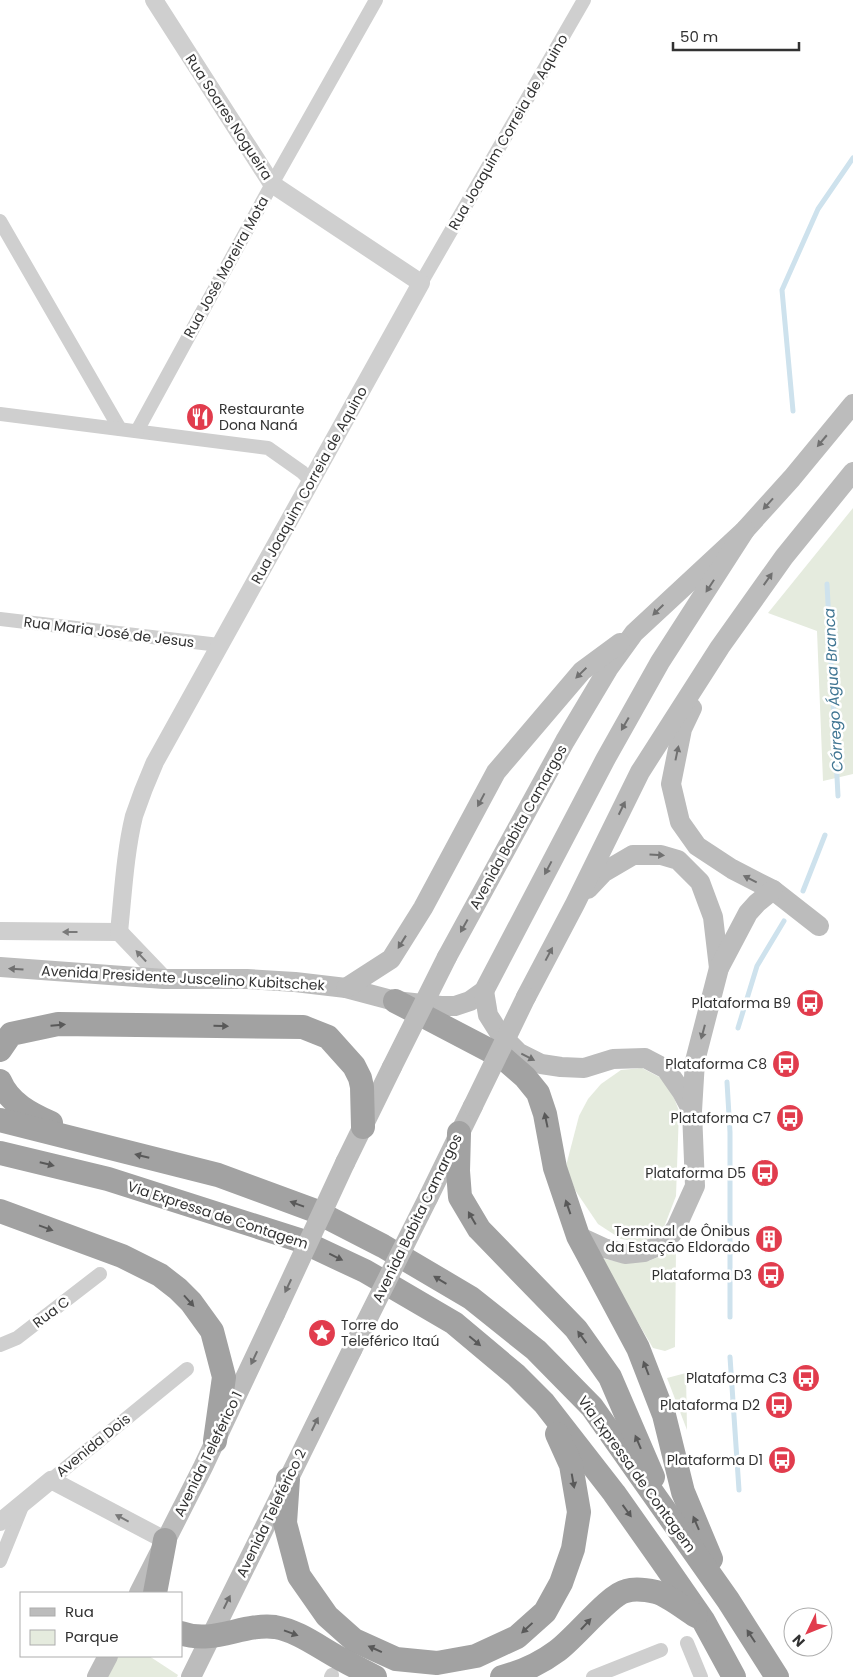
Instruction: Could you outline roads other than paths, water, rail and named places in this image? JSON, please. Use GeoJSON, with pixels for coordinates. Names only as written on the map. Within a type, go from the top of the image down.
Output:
{"type":"FeatureCollection","features":[{"type":"Feature","properties":{"kind":"highway"},"geometry":{"type":"LineString","coordinates":[[394,1001],[502,1057],[525,1077],[538,1093],[545,1114],[555,1168],[578,1236],[638,1348],[664,1415],[683,1492],[728,1600]]}},
{"type":"Feature","properties":{"kind":"highway"},"geometry":{"type":"LineString","coordinates":[[4,1041],[58,1024],[303,1026],[328,1037],[354,1066],[360,1078],[362,1088],[362,1127]]}},
{"type":"Feature","properties":{"kind":"highway"},"geometry":{"type":"LineString","coordinates":[[0,1081],[13,1100],[26,1111],[111,1148]]}},
{"type":"Feature","properties":{"kind":"highway"},"geometry":{"type":"LineString","coordinates":[[0,1120],[111,1148]]}},
{"type":"Feature","properties":{"kind":"highway"},"geometry":{"type":"LineString","coordinates":[[459,1133],[458,1171],[460,1197],[479,1230],[576,1329],[610,1377],[670,1519]]}},
{"type":"Feature","properties":{"kind":"highway","name":"Via Expressa de Contagem"},"geometry":{"type":"LineString","coordinates":[[111,1148],[218,1175],[313,1210],[383,1246],[471,1298],[536,1350],[592,1407],[728,1600],[777,1677]]}},
{"type":"Feature","properties":{"kind":"highway","name":"Via Expressa de Contagem"},"geometry":{"type":"LineString","coordinates":[[0,1152],[108,1179],[299,1240],[365,1271],[454,1323],[516,1375],[544,1403],[614,1493],[703,1620],[734,1677]]}},
{"type":"Feature","properties":{"kind":"highway"},"geometry":{"type":"LineString","coordinates":[[0,1211],[122,1256],[160,1275],[191,1302],[212,1331],[224,1377],[215,1441]]}},
{"type":"Feature","properties":{"kind":"highway"},"geometry":{"type":"LineString","coordinates":[[288,1478],[285,1523],[299,1576],[328,1616],[354,1640],[396,1659],[438,1663],[476,1656],[518,1637],[545,1612],[561,1583],[573,1550],[579,1512],[570,1465],[544,1403]]}},
{"type":"Feature","properties":{"kind":"highway"},"geometry":{"type":"LineString","coordinates":[[155,1592],[165,1540]]}},
{"type":"Feature","properties":{"kind":"highway"},"geometry":{"type":"LineString","coordinates":[[502,1677],[518,1673],[556,1652],[610,1601],[624,1591],[659,1592],[703,1620]]}},
{"type":"Feature","properties":{"kind":"highway"},"geometry":{"type":"LineString","coordinates":[[182,1634],[209,1638],[257,1627],[276,1627],[303,1637],[375,1677]]}},
{"type":"Feature","properties":{"kind":"main road","name":"Avenida Babita Camargos"},"geometry":{"type":"LineString","coordinates":[[275,1314],[362,1127],[447,957],[564,741],[608,669],[634,633],[745,530],[792,478],[853,404]]}},
{"type":"Feature","properties":{"kind":"main road","name":"Avenida Babita Camargos"},"geometry":{"type":"LineString","coordinates":[[352,1350],[526,997],[575,904],[640,772],[720,648],[784,557],[853,472]]}},
{"type":"Feature","properties":{"kind":"main road"},"geometry":{"type":"LineString","coordinates":[[692,1111],[666,1069],[645,1058],[613,1059],[584,1068],[541,1064],[519,1053],[500,1034],[488,1014],[484,991],[605,760],[660,662],[745,530]]}},
{"type":"Feature","properties":{"kind":"main road"},"geometry":{"type":"LineString","coordinates":[[346,988],[391,959],[423,908],[496,772],[582,671],[634,633]]}},
{"type":"Feature","properties":{"kind":"main road"},"geometry":{"type":"LineString","coordinates":[[720,648],[682,729],[671,784],[680,822],[697,846],[732,869],[773,890],[819,926]]}},
{"type":"Feature","properties":{"kind":"main road"},"geometry":{"type":"LineString","coordinates":[[575,904],[604,872],[633,855],[661,854],[678,860],[700,882],[713,918],[719,968]]}},
{"type":"Feature","properties":{"kind":"main road"},"geometry":{"type":"LineString","coordinates":[[578,1236],[604,1248],[625,1254],[644,1252],[665,1243],[676,1228],[695,1186],[692,1111],[695,1062],[719,968],[748,914],[757,903],[773,890]]}},
{"type":"Feature","properties":{"kind":"main road","name":"Avenida Presidente Juscelino Kubitschek"},"geometry":{"type":"LineString","coordinates":[[0,968],[164,979],[295,982],[346,988],[394,1001],[455,1006],[470,1001],[484,991]]}},
{"type":"Feature","properties":{"kind":"main road","name":"Avenida Teleférico 1"},"geometry":{"type":"LineString","coordinates":[[139,1592],[203,1467],[275,1314]]}},
{"type":"Feature","properties":{"kind":"main road","name":"Avenida Teleférico 2"},"geometry":{"type":"LineString","coordinates":[[191,1677],[352,1350]]}},
{"type":"Feature","properties":{"kind":"main road"},"geometry":{"type":"LineString","coordinates":[[97,1677],[107,1657]]}},
{"type":"Feature","properties":{"kind":"street","name":"Rua José Moreira Mota"},"geometry":{"type":"LineString","coordinates":[[137,431],[272,184],[376,0]]}},
{"type":"Feature","properties":{"kind":"street","name":"Rua Joaquim Correia de Aquino"},"geometry":{"type":"LineString","coordinates":[[119,932],[134,818],[155,762],[421,283],[584,0]]}},
{"type":"Feature","properties":{"kind":"street","name":"Rua Soares Nogueira"},"geometry":{"type":"LineString","coordinates":[[160,3],[272,184],[421,283]]}},
{"type":"Feature","properties":{"kind":"street"},"geometry":{"type":"LineString","coordinates":[[0,221],[120,429]]}},
{"type":"Feature","properties":{"kind":"street"},"geometry":{"type":"LineString","coordinates":[[0,414],[268,448],[302,472],[311,482]]}},
{"type":"Feature","properties":{"kind":"street","name":"Rua Maria José de Jesus"},"geometry":{"type":"LineString","coordinates":[[0,619],[219,645]]}},
{"type":"Feature","properties":{"kind":"street"},"geometry":{"type":"LineString","coordinates":[[0,930],[24,932],[119,932],[164,979]]}},
{"type":"Feature","properties":{"kind":"street"},"geometry":{"type":"LineString","coordinates":[[0,944],[24,932]]}},
{"type":"Feature","properties":{"kind":"street","name":"Rua C"},"geometry":{"type":"LineString","coordinates":[[0,1345],[17,1338],[100,1274]]}},
{"type":"Feature","properties":{"kind":"street","name":"Avenida Dois"},"geometry":{"type":"LineString","coordinates":[[0,1522],[188,1369]]}},
{"type":"Feature","properties":{"kind":"street"},"geometry":{"type":"LineString","coordinates":[[51,1480],[165,1540]]}},
{"type":"Feature","properties":{"kind":"street"},"geometry":{"type":"LineString","coordinates":[[0,1561],[23,1504]]}},
{"type":"Feature","properties":{"kind":"street"},"geometry":{"type":"LineString","coordinates":[[687,1642],[700,1677]]}},
{"type":"Feature","properties":{"kind":"street"},"geometry":{"type":"LineString","coordinates":[[593,1677],[661,1650]]}},
{"type":"Feature","properties":{"kind":"waterway","name":"Córrego Água Branca"},"geometry":{"type":"LineString","coordinates":[[793,411],[782,290],[818,209],[853,158]]}},
{"type":"Feature","properties":{"kind":"waterway","name":"Córrego Água Branca"},"geometry":{"type":"LineString","coordinates":[[827,584],[838,796]]}},
{"type":"Feature","properties":{"kind":"waterway","name":"Córrego Água Branca"},"geometry":{"type":"LineString","coordinates":[[803,891],[825,835]]}},
{"type":"Feature","properties":{"kind":"waterway","name":"Córrego Água Branca"},"geometry":{"type":"LineString","coordinates":[[738,1028],[757,966],[784,921]]}},
{"type":"Feature","properties":{"kind":"waterway"},"geometry":{"type":"LineString","coordinates":[[727,1082],[730,1132],[730,1317]]}},
{"type":"Feature","properties":{"kind":"waterway"},"geometry":{"type":"LineString","coordinates":[[730,1357],[739,1490]]}},
{"type":"Feature","properties":{"kind":"place","name":"Restaurante Dona Naná"},"geometry":{"type":"Point","coordinates":[200,417]}},
{"type":"Feature","properties":{"kind":"place","name":"Plataforma B9"},"geometry":{"type":"Point","coordinates":[810,1003]}},
{"type":"Feature","properties":{"kind":"place","name":"Plataforma C8"},"geometry":{"type":"Point","coordinates":[786,1064]}},
{"type":"Feature","properties":{"kind":"place","name":"Plataforma C7"},"geometry":{"type":"Point","coordinates":[790,1118]}},
{"type":"Feature","properties":{"kind":"place","name":"Plataforma D5"},"geometry":{"type":"Point","coordinates":[765,1173]}},
{"type":"Feature","properties":{"kind":"place","name":"Terminal de Ônibus da Estação Eldorado"},"geometry":{"type":"Point","coordinates":[769,1239]}},
{"type":"Feature","properties":{"kind":"place","name":"Plataforma D3"},"geometry":{"type":"Point","coordinates":[771,1275]}},
{"type":"Feature","properties":{"kind":"place","name":"Torre do Teleférico Itaú"},"geometry":{"type":"Point","coordinates":[322,1333]}},
{"type":"Feature","properties":{"kind":"place","name":"Plataforma C3"},"geometry":{"type":"Point","coordinates":[806,1378]}},
{"type":"Feature","properties":{"kind":"place","name":"Plataforma D2"},"geometry":{"type":"Point","coordinates":[779,1405]}},
{"type":"Feature","properties":{"kind":"place","name":"Plataforma D1"},"geometry":{"type":"Point","coordinates":[782,1460]}}]}
